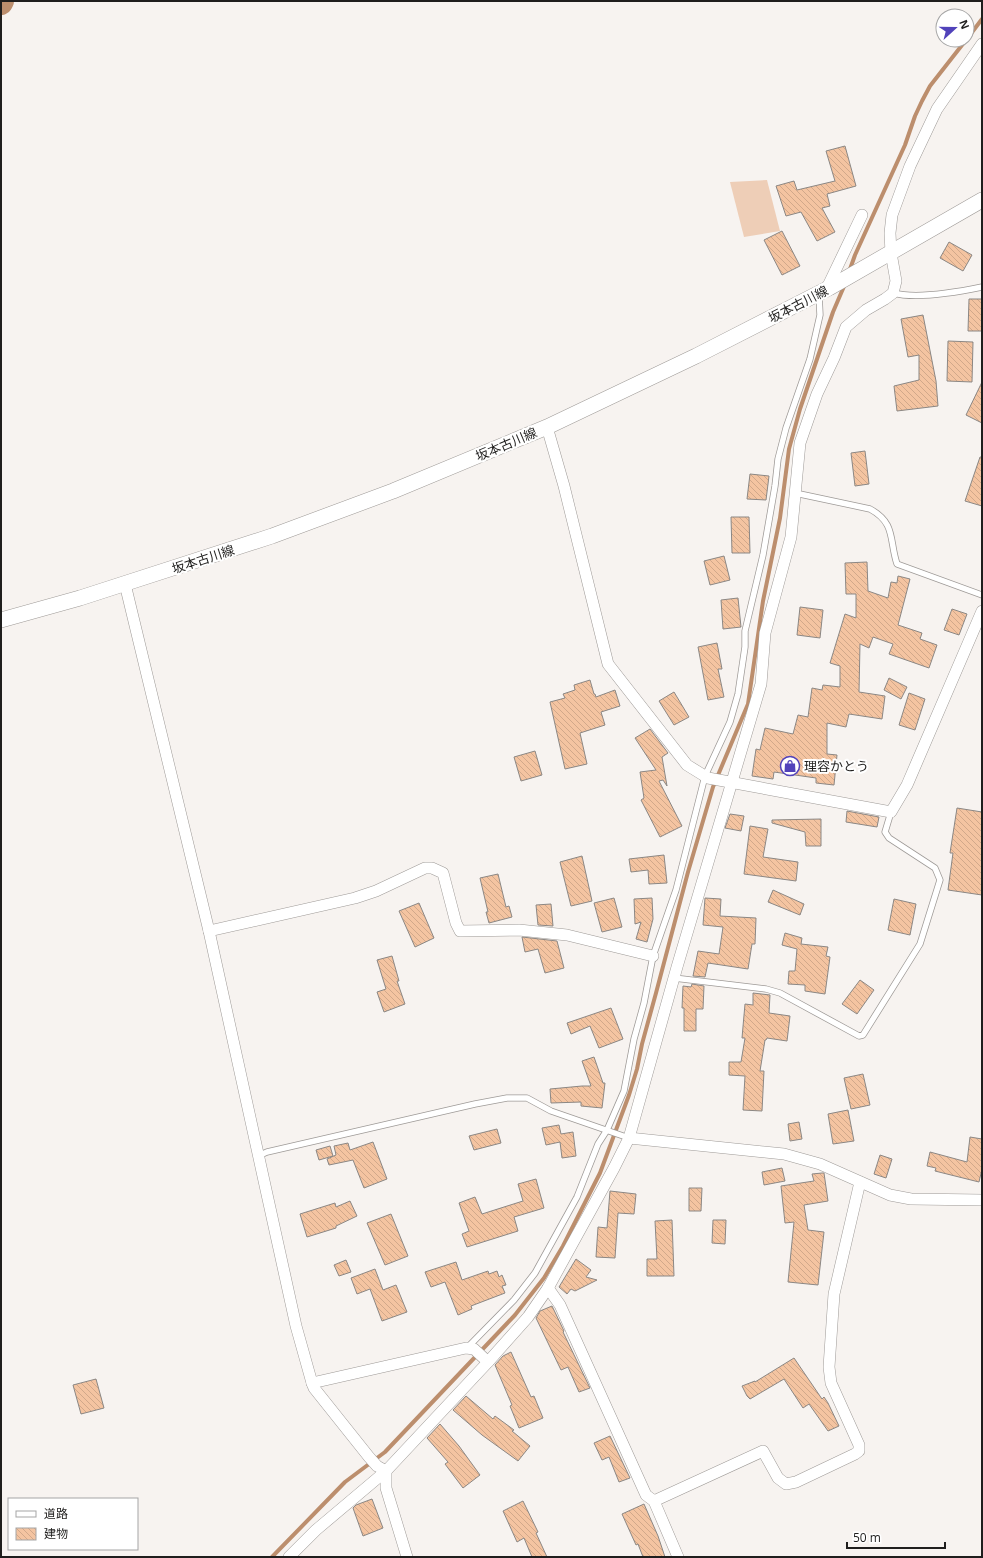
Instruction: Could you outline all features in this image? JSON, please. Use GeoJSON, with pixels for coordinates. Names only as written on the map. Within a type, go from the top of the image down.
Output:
{"type":"FeatureCollection","features":[{"type":"Feature","properties":{"kind":"main road","name":"坂本古川線"},"geometry":{"type":"LineString","coordinates":[[1,620],[80,598],[272,536],[393,491],[547,427],[696,356],[825,290],[982,200]]}},
{"type":"Feature","properties":{"kind":"street"},"geometry":{"type":"LineString","coordinates":[[289,1557],[381,1468],[528,1317],[548,1288],[614,1168],[626,1137],[761,684],[765,633],[791,537],[800,443],[817,394],[834,358],[846,327],[866,310],[893,293],[896,281],[891,253],[890,233],[892,215],[910,166],[937,109],[982,44]]}},
{"type":"Feature","properties":{"kind":"street"},"geometry":{"type":"LineString","coordinates":[[825,290],[862,215]]}},
{"type":"Feature","properties":{"kind":"street"},"geometry":{"type":"LineString","coordinates":[[547,427],[564,486],[608,664],[687,764],[706,777],[891,812],[907,785],[982,611]]}},
{"type":"Feature","properties":{"kind":"street"},"geometry":{"type":"LineString","coordinates":[[125,584],[209,931],[296,1326],[312,1383],[314,1388],[368,1457],[381,1468],[407,1557]]}},
{"type":"Feature","properties":{"kind":"street"},"geometry":{"type":"LineString","coordinates":[[209,931],[355,898],[425,868],[432,868],[443,872],[456,923],[460,931],[519,930],[567,935],[653,956]]}},
{"type":"Feature","properties":{"kind":"street"},"geometry":{"type":"LineString","coordinates":[[626,1137],[784,1154],[820,1164],[890,1195],[911,1199],[982,1200]]}},
{"type":"Feature","properties":{"kind":"street"},"geometry":{"type":"LineString","coordinates":[[654,1501],[763,1451],[778,1478],[786,1484],[802,1479],[855,1454],[858,1450],[859,1445],[831,1383],[829,1367],[834,1294],[860,1182]]}},
{"type":"Feature","properties":{"kind":"street"},"geometry":{"type":"LineString","coordinates":[[548,1288],[560,1305],[646,1495],[654,1501],[678,1557]]}},
{"type":"Feature","properties":{"kind":"street"},"geometry":{"type":"LineString","coordinates":[[312,1383],[470,1349],[486,1360]]}},
{"type":"Feature","properties":{"kind":"lane"},"geometry":{"type":"LineString","coordinates":[[893,293],[903,295],[959,292],[982,287]]}},
{"type":"Feature","properties":{"kind":"lane"},"geometry":{"type":"LineString","coordinates":[[470,1349],[514,1300],[534,1273],[577,1197],[598,1144],[608,1131],[624,1090],[653,956],[676,890],[706,777],[730,722],[738,694],[745,647],[745,631],[763,555],[775,486],[778,459],[786,428],[810,359],[825,290]]}},
{"type":"Feature","properties":{"kind":"lane"},"geometry":{"type":"LineString","coordinates":[[795,493],[870,509],[879,514],[889,526],[898,564],[982,595]]}},
{"type":"Feature","properties":{"kind":"lane"},"geometry":{"type":"LineString","coordinates":[[674,978],[766,989],[780,993],[859,1036],[863,1035],[920,944],[940,880],[935,868],[889,838],[885,832],[891,812]]}},
{"type":"Feature","properties":{"kind":"lane"},"geometry":{"type":"LineString","coordinates":[[258,1156],[267,1152],[507,1098],[526,1098],[551,1111],[626,1137]]}},
{"type":"Feature","properties":{"kind":"shaded area"},"geometry":{"type":"Polygon","coordinates":[[[767,180],[780,231],[744,237],[730,182],[767,180]]]}},
{"type":"Feature","properties":{"kind":"building"},"geometry":{"type":"Polygon","coordinates":[[[845,146],[856,186],[827,194],[830,206],[822,208],[835,232],[817,241],[801,212],[786,216],[776,186],[794,181],[797,190],[835,181],[826,151],[845,146]]]}},
{"type":"Feature","properties":{"kind":"building"},"geometry":{"type":"Polygon","coordinates":[[[782,231],[800,266],[782,275],[764,240],[782,231]]]}},
{"type":"Feature","properties":{"kind":"building"},"geometry":{"type":"Polygon","coordinates":[[[949,242],[972,255],[963,271],[940,258],[949,242]]]}},
{"type":"Feature","properties":{"kind":"building"},"geometry":{"type":"Polygon","coordinates":[[[969,299],[982,299],[982,331],[968,331],[969,299]]]}},
{"type":"Feature","properties":{"kind":"building"},"geometry":{"type":"Polygon","coordinates":[[[923,315],[936,381],[938,406],[897,411],[894,386],[919,380],[919,355],[908,357],[901,319],[923,315]]]}},
{"type":"Feature","properties":{"kind":"building"},"geometry":{"type":"Polygon","coordinates":[[[948,341],[973,342],[972,382],[947,381],[948,341]]]}},
{"type":"Feature","properties":{"kind":"building"},"geometry":{"type":"Polygon","coordinates":[[[982,382],[982,423],[966,415],[982,382]]]}},
{"type":"Feature","properties":{"kind":"building"},"geometry":{"type":"Polygon","coordinates":[[[865,451],[869,484],[855,486],[851,453],[865,451]]]}},
{"type":"Feature","properties":{"kind":"building"},"geometry":{"type":"Polygon","coordinates":[[[980,457],[982,457],[982,506],[965,501],[980,457]]]}},
{"type":"Feature","properties":{"kind":"building"},"geometry":{"type":"Polygon","coordinates":[[[750,474],[769,476],[766,500],[747,499],[750,474]]]}},
{"type":"Feature","properties":{"kind":"building"},"geometry":{"type":"Polygon","coordinates":[[[731,517],[749,517],[750,553],[732,553],[731,517]]]}},
{"type":"Feature","properties":{"kind":"building"},"geometry":{"type":"Polygon","coordinates":[[[724,556],[730,580],[710,585],[704,561],[724,556]]]}},
{"type":"Feature","properties":{"kind":"building"},"geometry":{"type":"Polygon","coordinates":[[[867,562],[868,591],[888,598],[891,582],[897,583],[898,576],[910,579],[898,625],[922,633],[920,639],[937,645],[929,668],[889,654],[893,644],[873,637],[869,648],[860,644],[859,692],[885,696],[882,719],[849,714],[846,727],[827,723],[827,754],[837,755],[834,785],[816,783],[816,778],[774,772],[773,779],[752,776],[756,749],[760,750],[765,728],[793,734],[798,715],[808,717],[812,688],[822,690],[823,685],[840,687],[840,666],[830,663],[845,614],[856,618],[856,594],[846,594],[845,563],[867,562]]]}},
{"type":"Feature","properties":{"kind":"building"},"geometry":{"type":"Polygon","coordinates":[[[738,598],[741,627],[723,629],[721,600],[738,598]]]}},
{"type":"Feature","properties":{"kind":"building"},"geometry":{"type":"Polygon","coordinates":[[[800,607],[823,610],[820,638],[797,635],[800,607]]]}},
{"type":"Feature","properties":{"kind":"building"},"geometry":{"type":"Polygon","coordinates":[[[952,609],[967,614],[959,635],[944,630],[952,609]]]}},
{"type":"Feature","properties":{"kind":"building"},"geometry":{"type":"Polygon","coordinates":[[[717,643],[722,669],[718,669],[724,697],[708,700],[698,647],[717,643]]]}},
{"type":"Feature","properties":{"kind":"building"},"geometry":{"type":"Polygon","coordinates":[[[889,678],[907,687],[901,699],[884,690],[889,678]]]}},
{"type":"Feature","properties":{"kind":"building"},"geometry":{"type":"Polygon","coordinates":[[[590,680],[596,697],[615,690],[620,706],[601,712],[605,725],[580,733],[587,764],[565,769],[550,702],[565,698],[563,694],[575,690],[574,685],[590,680]]]}},
{"type":"Feature","properties":{"kind":"building"},"geometry":{"type":"Polygon","coordinates":[[[674,692],[689,717],[674,725],[659,701],[674,692]]]}},
{"type":"Feature","properties":{"kind":"building"},"geometry":{"type":"Polygon","coordinates":[[[909,693],[925,699],[915,730],[899,725],[909,693]]]}},
{"type":"Feature","properties":{"kind":"building"},"geometry":{"type":"Polygon","coordinates":[[[650,729],[668,753],[662,757],[667,786],[663,780],[659,781],[682,826],[660,837],[641,800],[644,798],[640,772],[656,770],[635,738],[650,729]]]}},
{"type":"Feature","properties":{"kind":"building"},"geometry":{"type":"Polygon","coordinates":[[[535,751],[542,775],[521,781],[514,757],[535,751]]]}},
{"type":"Feature","properties":{"kind":"building"},"geometry":{"type":"Polygon","coordinates":[[[957,808],[982,812],[982,895],[948,890],[953,853],[950,853],[957,808]]]}},
{"type":"Feature","properties":{"kind":"building"},"geometry":{"type":"Polygon","coordinates":[[[847,811],[879,817],[877,827],[846,822],[847,811]]]}},
{"type":"Feature","properties":{"kind":"building"},"geometry":{"type":"Polygon","coordinates":[[[730,814],[744,816],[741,831],[725,828],[730,814]]]}},
{"type":"Feature","properties":{"kind":"building"},"geometry":{"type":"Polygon","coordinates":[[[821,819],[821,846],[806,846],[805,832],[772,823],[772,820],[821,819]]]}},
{"type":"Feature","properties":{"kind":"building"},"geometry":{"type":"Polygon","coordinates":[[[750,826],[768,829],[763,857],[798,862],[796,881],[744,874],[750,826]]]}},
{"type":"Feature","properties":{"kind":"building"},"geometry":{"type":"Polygon","coordinates":[[[664,855],[667,883],[649,884],[648,870],[631,872],[629,859],[664,855]]]}},
{"type":"Feature","properties":{"kind":"building"},"geometry":{"type":"Polygon","coordinates":[[[582,856],[592,901],[571,906],[560,862],[582,856]]]}},
{"type":"Feature","properties":{"kind":"building"},"geometry":{"type":"Polygon","coordinates":[[[498,874],[506,907],[509,906],[512,917],[489,923],[480,878],[498,874]]]}},
{"type":"Feature","properties":{"kind":"building"},"geometry":{"type":"Polygon","coordinates":[[[773,890],[804,904],[800,915],[768,902],[773,890]]]}},
{"type":"Feature","properties":{"kind":"building"},"geometry":{"type":"Polygon","coordinates":[[[614,898],[622,927],[602,932],[594,903],[614,898]]]}},
{"type":"Feature","properties":{"kind":"building"},"geometry":{"type":"Polygon","coordinates":[[[652,898],[653,919],[647,942],[636,939],[641,922],[635,924],[634,899],[652,898]]]}},
{"type":"Feature","properties":{"kind":"building"},"geometry":{"type":"Polygon","coordinates":[[[705,898],[721,899],[720,916],[756,918],[755,944],[752,944],[748,969],[708,963],[705,977],[693,976],[698,951],[719,954],[723,927],[703,925],[705,898]]]}},
{"type":"Feature","properties":{"kind":"building"},"geometry":{"type":"Polygon","coordinates":[[[894,899],[916,904],[910,935],[888,930],[894,899]]]}},
{"type":"Feature","properties":{"kind":"building"},"geometry":{"type":"Polygon","coordinates":[[[419,903],[434,938],[415,947],[399,911],[419,903]]]}},
{"type":"Feature","properties":{"kind":"building"},"geometry":{"type":"Polygon","coordinates":[[[551,904],[553,926],[538,925],[536,905],[551,904]]]}},
{"type":"Feature","properties":{"kind":"building"},"geometry":{"type":"Polygon","coordinates":[[[785,933],[802,938],[801,944],[828,947],[826,956],[830,957],[825,994],[805,991],[805,985],[788,984],[789,971],[795,971],[797,949],[782,945],[785,933]]]}},
{"type":"Feature","properties":{"kind":"building"},"geometry":{"type":"Polygon","coordinates":[[[522,937],[557,941],[564,968],[545,973],[538,949],[525,952],[522,937]]]}},
{"type":"Feature","properties":{"kind":"building"},"geometry":{"type":"Polygon","coordinates":[[[392,956],[399,981],[397,981],[405,1004],[384,1012],[377,992],[386,989],[377,960],[392,956]]]}},
{"type":"Feature","properties":{"kind":"building"},"geometry":{"type":"Polygon","coordinates":[[[860,980],[874,990],[857,1014],[842,1004],[860,980]]]}},
{"type":"Feature","properties":{"kind":"building"},"geometry":{"type":"Polygon","coordinates":[[[692,984],[704,986],[703,1009],[696,1009],[696,1031],[684,1031],[684,1008],[682,1008],[683,986],[691,987],[692,984]]]}},
{"type":"Feature","properties":{"kind":"building"},"geometry":{"type":"Polygon","coordinates":[[[753,993],[770,995],[769,1013],[790,1016],[787,1041],[767,1038],[765,1040],[760,1071],[764,1071],[762,1111],[743,1110],[745,1076],[729,1075],[729,1062],[741,1062],[745,1038],[742,1038],[745,1004],[753,1005],[753,993]]]}},
{"type":"Feature","properties":{"kind":"building"},"geometry":{"type":"Polygon","coordinates":[[[611,1008],[623,1039],[599,1048],[590,1026],[571,1034],[567,1023],[611,1008]]]}},
{"type":"Feature","properties":{"kind":"building"},"geometry":{"type":"Polygon","coordinates":[[[594,1057],[603,1083],[605,1083],[602,1108],[581,1106],[581,1102],[551,1103],[550,1089],[591,1086],[582,1061],[594,1057]]]}},
{"type":"Feature","properties":{"kind":"building"},"geometry":{"type":"Polygon","coordinates":[[[863,1074],[870,1105],[851,1109],[844,1078],[863,1074]]]}},
{"type":"Feature","properties":{"kind":"building"},"geometry":{"type":"Polygon","coordinates":[[[848,1110],[854,1141],[833,1144],[828,1114],[848,1110]]]}},
{"type":"Feature","properties":{"kind":"building"},"geometry":{"type":"Polygon","coordinates":[[[799,1122],[802,1139],[790,1141],[788,1124],[799,1122]]]}},
{"type":"Feature","properties":{"kind":"building"},"geometry":{"type":"Polygon","coordinates":[[[559,1125],[561,1134],[573,1132],[576,1156],[562,1158],[560,1142],[546,1145],[542,1128],[559,1125]]]}},
{"type":"Feature","properties":{"kind":"building"},"geometry":{"type":"Polygon","coordinates":[[[497,1129],[501,1143],[474,1150],[469,1136],[497,1129]]]}},
{"type":"Feature","properties":{"kind":"building"},"geometry":{"type":"Polygon","coordinates":[[[970,1137],[982,1139],[982,1169],[979,1182],[935,1171],[936,1168],[927,1166],[930,1152],[967,1162],[970,1137]]]}},
{"type":"Feature","properties":{"kind":"building"},"geometry":{"type":"Polygon","coordinates":[[[373,1142],[387,1179],[364,1188],[353,1160],[329,1165],[327,1159],[336,1155],[334,1146],[348,1143],[350,1150],[373,1142]]]}},
{"type":"Feature","properties":{"kind":"building"},"geometry":{"type":"Polygon","coordinates":[[[330,1146],[333,1156],[319,1160],[316,1150],[330,1146]]]}},
{"type":"Feature","properties":{"kind":"building"},"geometry":{"type":"Polygon","coordinates":[[[880,1155],[892,1159],[886,1178],[874,1174],[880,1155]]]}},
{"type":"Feature","properties":{"kind":"building"},"geometry":{"type":"Polygon","coordinates":[[[782,1168],[785,1181],[764,1185],[762,1172],[782,1168]]]}},
{"type":"Feature","properties":{"kind":"building"},"geometry":{"type":"Polygon","coordinates":[[[824,1173],[828,1201],[804,1205],[808,1230],[824,1232],[818,1285],[788,1282],[794,1222],[785,1223],[781,1186],[814,1181],[812,1174],[824,1173]]]}},
{"type":"Feature","properties":{"kind":"building"},"geometry":{"type":"Polygon","coordinates":[[[536,1179],[544,1208],[514,1217],[518,1231],[467,1247],[462,1234],[469,1231],[459,1203],[475,1197],[482,1214],[523,1201],[518,1184],[536,1179]]]}},
{"type":"Feature","properties":{"kind":"building"},"geometry":{"type":"Polygon","coordinates":[[[689,1188],[702,1188],[701,1211],[689,1211],[689,1188]]]}},
{"type":"Feature","properties":{"kind":"building"},"geometry":{"type":"Polygon","coordinates":[[[610,1191],[636,1194],[634,1214],[618,1213],[615,1258],[596,1257],[598,1227],[607,1228],[610,1191]]]}},
{"type":"Feature","properties":{"kind":"building"},"geometry":{"type":"Polygon","coordinates":[[[350,1201],[357,1216],[336,1226],[336,1228],[307,1237],[300,1214],[335,1203],[336,1207],[350,1201]]]}},
{"type":"Feature","properties":{"kind":"building"},"geometry":{"type":"Polygon","coordinates":[[[391,1214],[408,1256],[385,1265],[367,1223],[391,1214]]]}},
{"type":"Feature","properties":{"kind":"building"},"geometry":{"type":"Polygon","coordinates":[[[672,1220],[674,1276],[647,1276],[647,1259],[657,1259],[655,1221],[672,1220]]]}},
{"type":"Feature","properties":{"kind":"building"},"geometry":{"type":"Polygon","coordinates":[[[713,1220],[726,1220],[725,1244],[712,1243],[713,1220]]]}},
{"type":"Feature","properties":{"kind":"building"},"geometry":{"type":"Polygon","coordinates":[[[576,1259],[591,1270],[586,1277],[597,1280],[575,1291],[571,1289],[567,1294],[559,1287],[576,1259]]]}},
{"type":"Feature","properties":{"kind":"building"},"geometry":{"type":"Polygon","coordinates":[[[346,1260],[351,1272],[339,1276],[334,1265],[346,1260]]]}},
{"type":"Feature","properties":{"kind":"building"},"geometry":{"type":"Polygon","coordinates":[[[456,1262],[462,1280],[488,1271],[489,1274],[497,1271],[499,1277],[502,1275],[506,1285],[502,1286],[505,1293],[471,1306],[472,1309],[458,1315],[445,1282],[431,1287],[425,1272],[456,1262]]]}},
{"type":"Feature","properties":{"kind":"building"},"geometry":{"type":"Polygon","coordinates":[[[375,1269],[383,1290],[396,1285],[407,1312],[382,1321],[370,1289],[357,1294],[351,1278],[375,1269]]]}},
{"type":"Feature","properties":{"kind":"building"},"geometry":{"type":"Polygon","coordinates":[[[552,1306],[590,1388],[579,1392],[568,1367],[561,1370],[536,1318],[540,1311],[552,1306]]]}},
{"type":"Feature","properties":{"kind":"building"},"geometry":{"type":"Polygon","coordinates":[[[511,1352],[531,1397],[534,1396],[543,1418],[519,1428],[510,1406],[512,1405],[495,1365],[503,1356],[511,1352]]]}},
{"type":"Feature","properties":{"kind":"building"},"geometry":{"type":"Polygon","coordinates":[[[794,1358],[822,1399],[824,1397],[828,1403],[839,1426],[828,1431],[809,1404],[803,1408],[784,1379],[750,1399],[747,1396],[742,1386],[755,1382],[794,1358]]]}},
{"type":"Feature","properties":{"kind":"building"},"geometry":{"type":"Polygon","coordinates":[[[96,1379],[104,1408],[81,1414],[73,1385],[96,1379]]]}},
{"type":"Feature","properties":{"kind":"building"},"geometry":{"type":"Polygon","coordinates":[[[466,1396],[493,1419],[495,1416],[514,1430],[512,1431],[530,1446],[518,1461],[482,1435],[453,1410],[466,1396]]]}},
{"type":"Feature","properties":{"kind":"building"},"geometry":{"type":"Polygon","coordinates":[[[440,1424],[459,1446],[480,1475],[463,1488],[445,1464],[448,1462],[427,1438],[440,1424]]]}},
{"type":"Feature","properties":{"kind":"building"},"geometry":{"type":"Polygon","coordinates":[[[610,1436],[630,1478],[619,1482],[609,1457],[602,1460],[594,1443],[610,1436]]]}},
{"type":"Feature","properties":{"kind":"building"},"geometry":{"type":"Polygon","coordinates":[[[372,1499],[383,1528],[363,1536],[353,1508],[356,1505],[372,1499]]]}},
{"type":"Feature","properties":{"kind":"building"},"geometry":{"type":"Polygon","coordinates":[[[523,1501],[538,1532],[536,1533],[547,1557],[532,1557],[524,1538],[517,1542],[503,1511],[523,1501]]]}},
{"type":"Feature","properties":{"kind":"building"},"geometry":{"type":"Polygon","coordinates":[[[644,1504],[658,1536],[665,1557],[643,1557],[638,1544],[636,1545],[622,1514],[644,1504]]]}},
{"type":"Feature","properties":{"kind":"waterway"},"geometry":{"type":"LineString","coordinates":[[975,28],[982,19]]}},
{"type":"Feature","properties":{"kind":"waterway"},"geometry":{"type":"LineString","coordinates":[[849,272],[855,255],[905,145],[922,101],[930,86],[960,48]]}},
{"type":"Feature","properties":{"kind":"waterway"},"geometry":{"type":"LineString","coordinates":[[272,1557],[345,1482],[385,1452],[515,1315],[544,1278],[563,1246],[600,1173],[637,1069],[642,1044],[688,872],[713,787],[748,704],[763,601],[780,518],[789,449],[800,409],[833,312],[845,284]]}},
{"type":"Feature","properties":{"kind":"place","name":"理容かとう"},"geometry":{"type":"Point","coordinates":[790,766]}}]}
